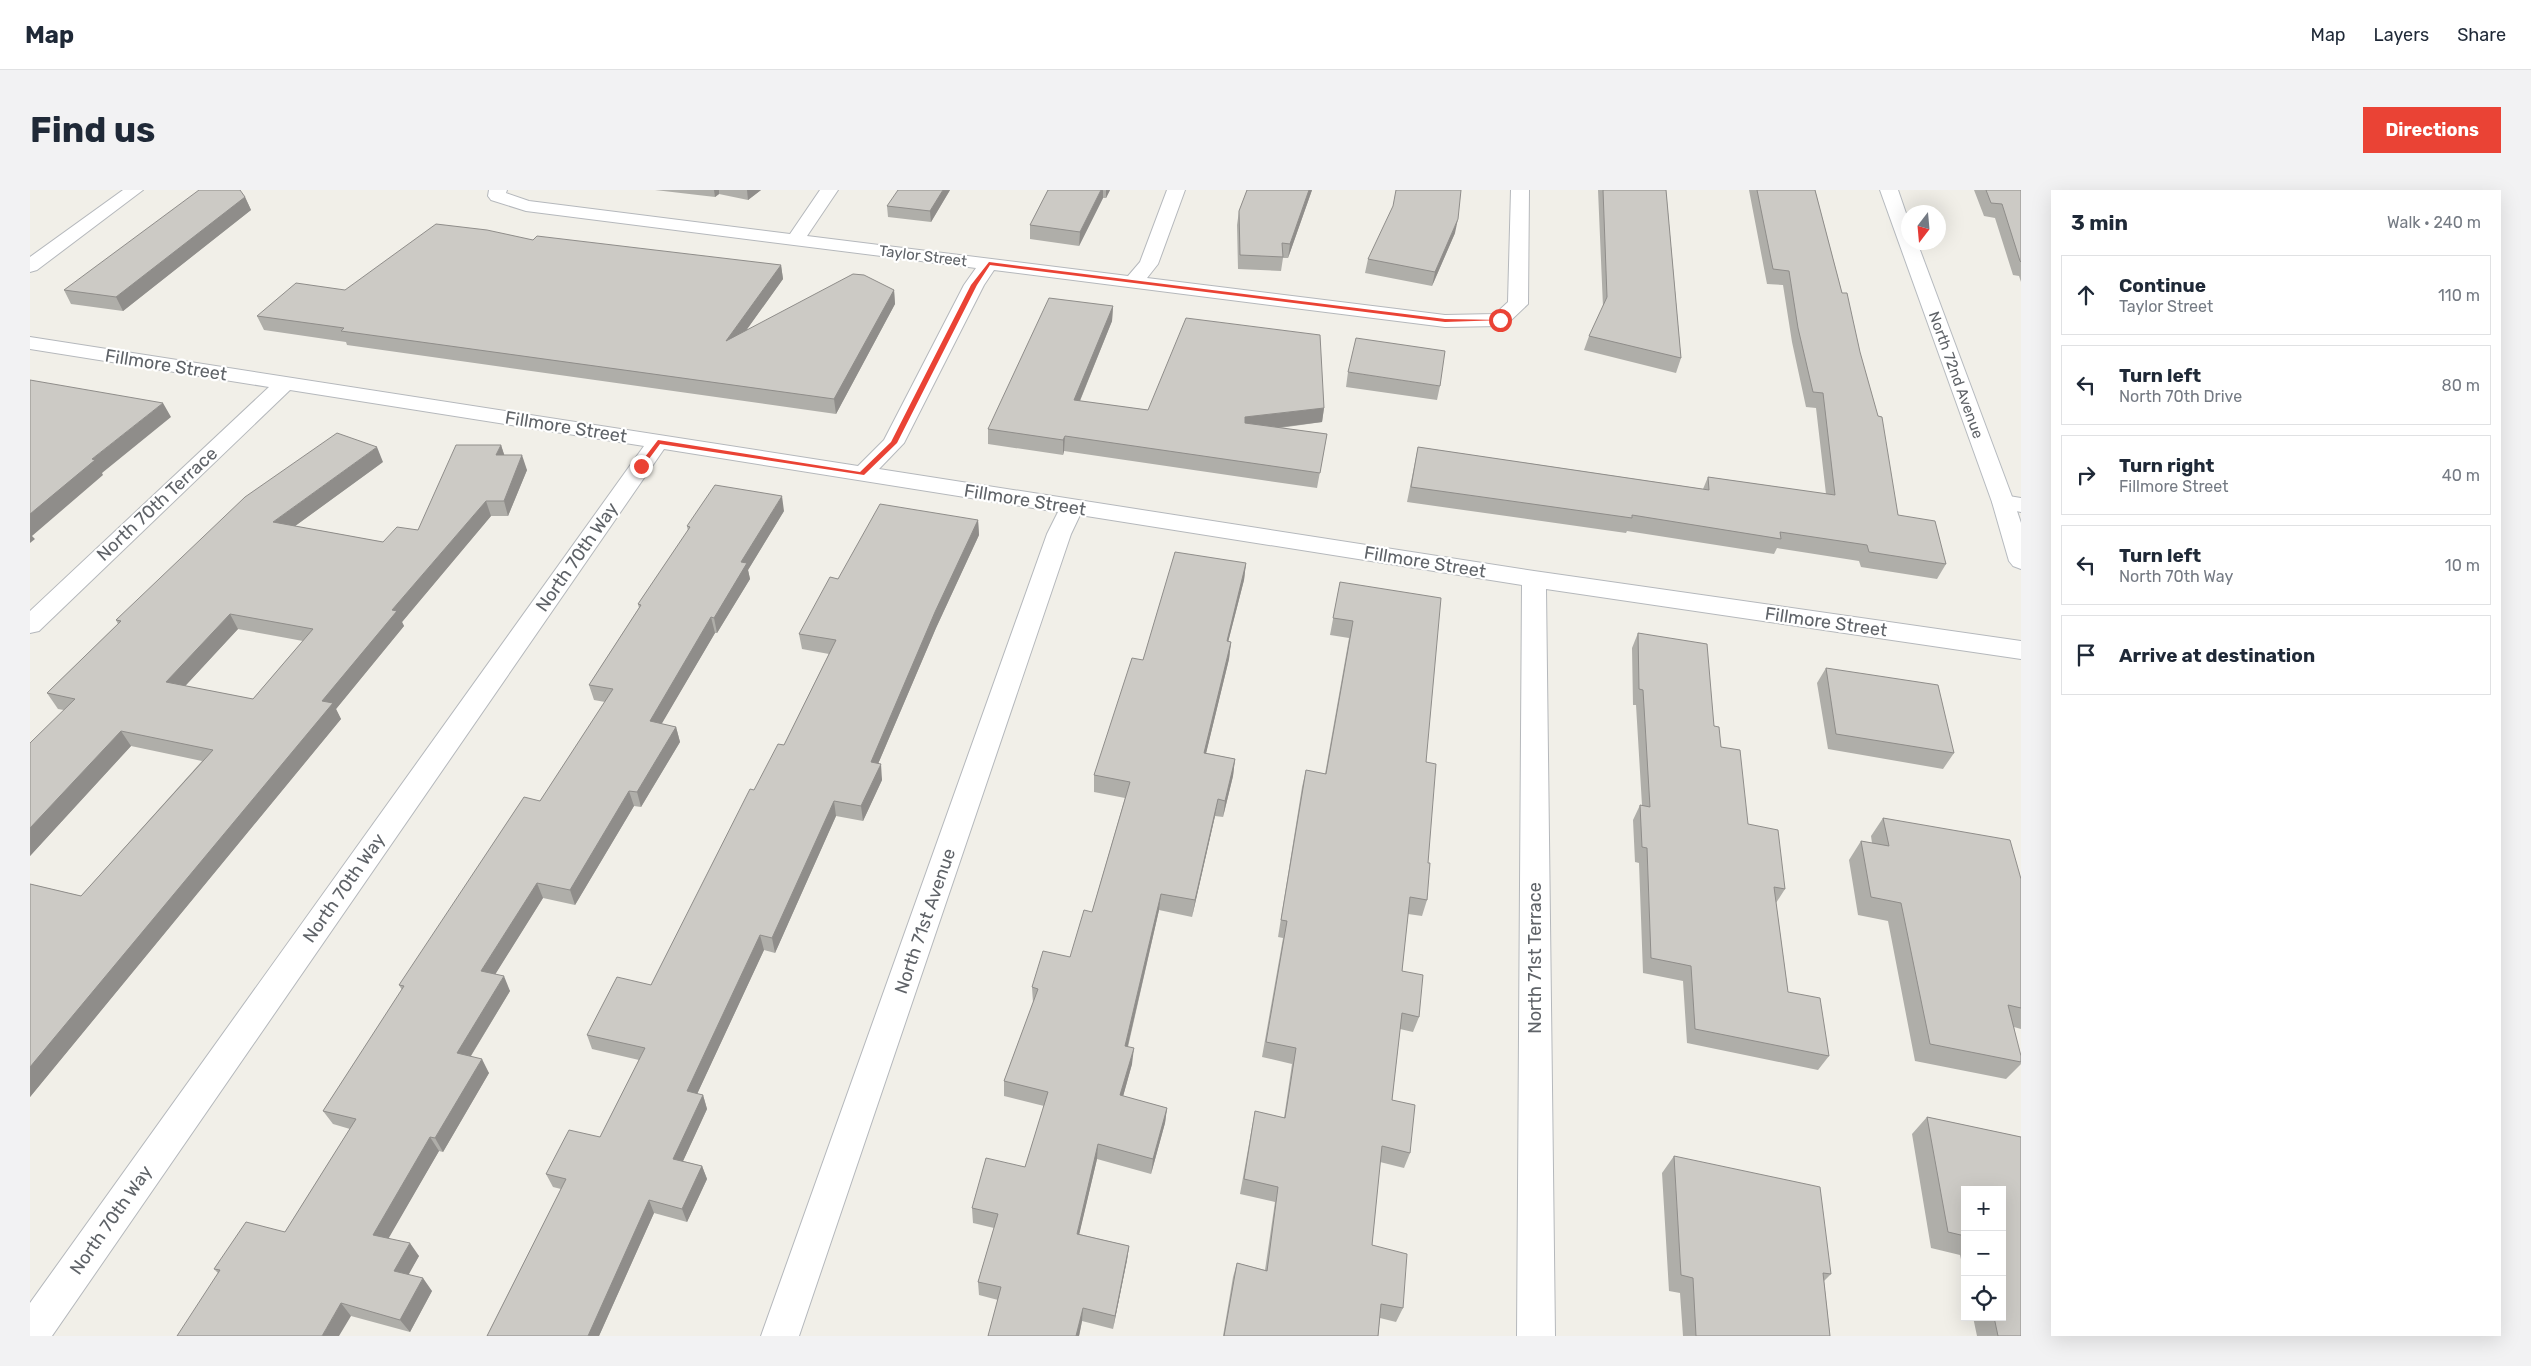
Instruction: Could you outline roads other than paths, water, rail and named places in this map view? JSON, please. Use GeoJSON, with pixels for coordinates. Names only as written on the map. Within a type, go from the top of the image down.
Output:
{"type":"FeatureCollection","features":[{"type":"Feature","properties":{"kind":"street"},"geometry":{"type":"LineString","coordinates":[[30,266],[134,190]]}},
{"type":"Feature","properties":{"kind":"street"},"geometry":{"type":"LineString","coordinates":[[795,240],[829,190]]}},
{"type":"Feature","properties":{"kind":"street"},"geometry":{"type":"LineString","coordinates":[[1132,283],[1150,264],[1176,190]]}},
{"type":"Feature","properties":{"kind":"street","name":"Taylor Street"},"geometry":{"type":"LineString","coordinates":[[497,193],[526,206],[1445,321],[1500,320],[1518,304],[1520,190]]}},
{"type":"Feature","properties":{"kind":"street","name":"North 72nd Avenue"},"geometry":{"type":"LineString","coordinates":[[1889,190],[2012,503],[2021,561]]}},
{"type":"Feature","properties":{"kind":"street"},"geometry":{"type":"LineString","coordinates":[[862,474],[893,443],[974,285],[989,264]]}},
{"type":"Feature","properties":{"kind":"street","name":"Fillmore Street"},"geometry":{"type":"LineString","coordinates":[[30,343],[1534,579],[2021,650]]}},
{"type":"Feature","properties":{"kind":"street","name":"North 70th Terrace"},"geometry":{"type":"LineString","coordinates":[[30,625],[285,383]]}},
{"type":"Feature","properties":{"kind":"street","name":"North 70th Way"},"geometry":{"type":"LineString","coordinates":[[30,1335],[658,442]]}},
{"type":"Feature","properties":{"kind":"street","name":"North 71st Avenue"},"geometry":{"type":"LineString","coordinates":[[780,1336],[1055,544],[1072,507]]}},
{"type":"Feature","properties":{"kind":"street","name":"North 71st Terrace"},"geometry":{"type":"LineString","coordinates":[[1534,579],[1536,1336]]}}]}
